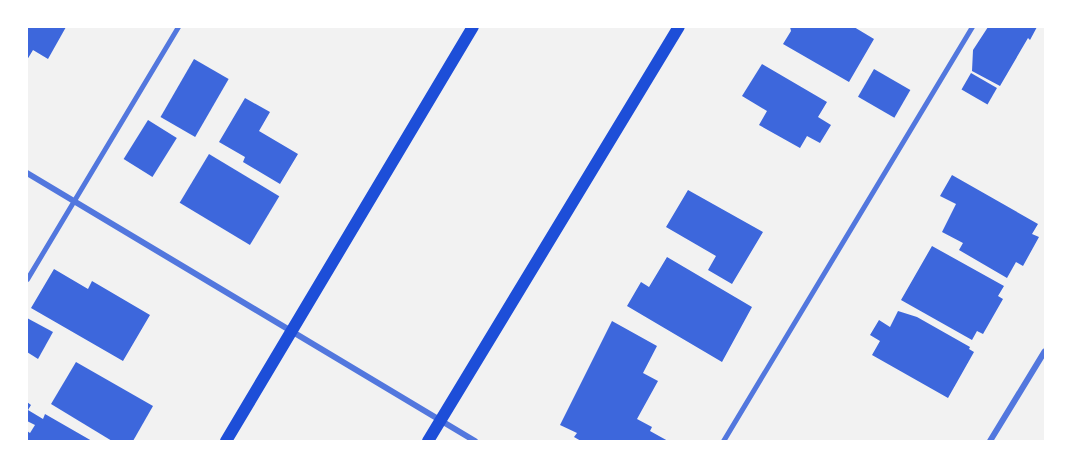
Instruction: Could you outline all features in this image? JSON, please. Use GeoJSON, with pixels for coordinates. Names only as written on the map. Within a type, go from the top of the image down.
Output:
{"type":"FeatureCollection","features":[{"type":"Feature","properties":{"kind":"main road"},"geometry":{"type":"LineString","coordinates":[[226,441],[473,27]]}},
{"type":"Feature","properties":{"kind":"main road"},"geometry":{"type":"LineString","coordinates":[[428,441],[679,27]]}},
{"type":"Feature","properties":{"kind":"street"},"geometry":{"type":"LineString","coordinates":[[27,173],[475,441]]}},
{"type":"Feature","properties":{"kind":"street"},"geometry":{"type":"LineString","coordinates":[[990,441],[1045,351]]}},
{"type":"Feature","properties":{"kind":"lane"},"geometry":{"type":"LineString","coordinates":[[27,279],[178,27]]}},
{"type":"Feature","properties":{"kind":"lane"},"geometry":{"type":"LineString","coordinates":[[723,441],[972,27]]}},
{"type":"Feature","properties":{"kind":"building"},"geometry":{"type":"Polygon","coordinates":[[[27,27],[66,27],[48,59],[33,50],[27,60],[27,27]]]}},
{"type":"Feature","properties":{"kind":"building"},"geometry":{"type":"Polygon","coordinates":[[[790,27],[854,27],[874,39],[849,82],[783,44],[791,31],[790,27]]]}},
{"type":"Feature","properties":{"kind":"building"},"geometry":{"type":"Polygon","coordinates":[[[988,27],[1037,27],[1000,86],[972,71],[973,50],[988,27]]]}},
{"type":"Feature","properties":{"kind":"building"},"geometry":{"type":"Polygon","coordinates":[[[194,59],[229,79],[195,137],[160,117],[194,59]]]}},
{"type":"Feature","properties":{"kind":"building"},"geometry":{"type":"Polygon","coordinates":[[[762,64],[827,102],[818,117],[831,125],[820,143],[807,136],[800,148],[759,125],[767,111],[742,96],[762,64]]]}},
{"type":"Feature","properties":{"kind":"building"},"geometry":{"type":"Polygon","coordinates":[[[874,69],[910,90],[894,118],[858,97],[874,69]]]}},
{"type":"Feature","properties":{"kind":"building"},"geometry":{"type":"Polygon","coordinates":[[[971,73],[997,88],[987,104],[962,89],[971,73]]]}},
{"type":"Feature","properties":{"kind":"building"},"geometry":{"type":"Polygon","coordinates":[[[245,98],[270,112],[259,131],[298,154],[280,184],[243,162],[245,157],[219,142],[245,98]]]}},
{"type":"Feature","properties":{"kind":"building"},"geometry":{"type":"Polygon","coordinates":[[[148,120],[177,138],[152,177],[124,159],[148,120]]]}},
{"type":"Feature","properties":{"kind":"building"},"geometry":{"type":"Polygon","coordinates":[[[209,154],[279,196],[250,245],[180,203],[209,154]]]}},
{"type":"Feature","properties":{"kind":"building"},"geometry":{"type":"Polygon","coordinates":[[[952,175],[1038,224],[1032,234],[1039,237],[1023,266],[1016,262],[1007,278],[959,250],[963,243],[942,232],[956,204],[940,196],[952,175]]]}},
{"type":"Feature","properties":{"kind":"building"},"geometry":{"type":"Polygon","coordinates":[[[688,190],[763,232],[732,284],[708,270],[716,256],[666,227],[688,190]]]}},
{"type":"Feature","properties":{"kind":"building"},"geometry":{"type":"Polygon","coordinates":[[[932,246],[1004,286],[998,296],[1003,299],[983,334],[977,331],[972,340],[901,300],[932,246]]]}},
{"type":"Feature","properties":{"kind":"building"},"geometry":{"type":"Polygon","coordinates":[[[667,257],[752,307],[722,362],[627,306],[641,282],[649,287],[667,257]]]}},
{"type":"Feature","properties":{"kind":"building"},"geometry":{"type":"Polygon","coordinates":[[[54,269],[88,289],[92,281],[150,315],[123,361],[31,308],[54,269]]]}},
{"type":"Feature","properties":{"kind":"building"},"geometry":{"type":"Polygon","coordinates":[[[898,311],[917,317],[970,347],[969,349],[974,352],[948,398],[872,355],[880,341],[870,335],[879,320],[890,327],[898,311]]]}},
{"type":"Feature","properties":{"kind":"building"},"geometry":{"type":"Polygon","coordinates":[[[27,318],[53,332],[38,359],[27,352],[27,318]]]}},
{"type":"Feature","properties":{"kind":"building"},"geometry":{"type":"Polygon","coordinates":[[[612,321],[657,346],[643,373],[658,381],[637,419],[652,427],[650,431],[668,441],[581,441],[574,437],[577,433],[560,425],[612,321]]]}},
{"type":"Feature","properties":{"kind":"building"},"geometry":{"type":"Polygon","coordinates":[[[76,362],[153,406],[133,441],[112,441],[51,404],[76,362]]]}},
{"type":"Feature","properties":{"kind":"building"},"geometry":{"type":"Polygon","coordinates":[[[27,402],[31,405],[28,410],[43,419],[45,414],[92,441],[27,441],[27,431],[30,433],[35,425],[27,421],[27,402]]]}}]}
